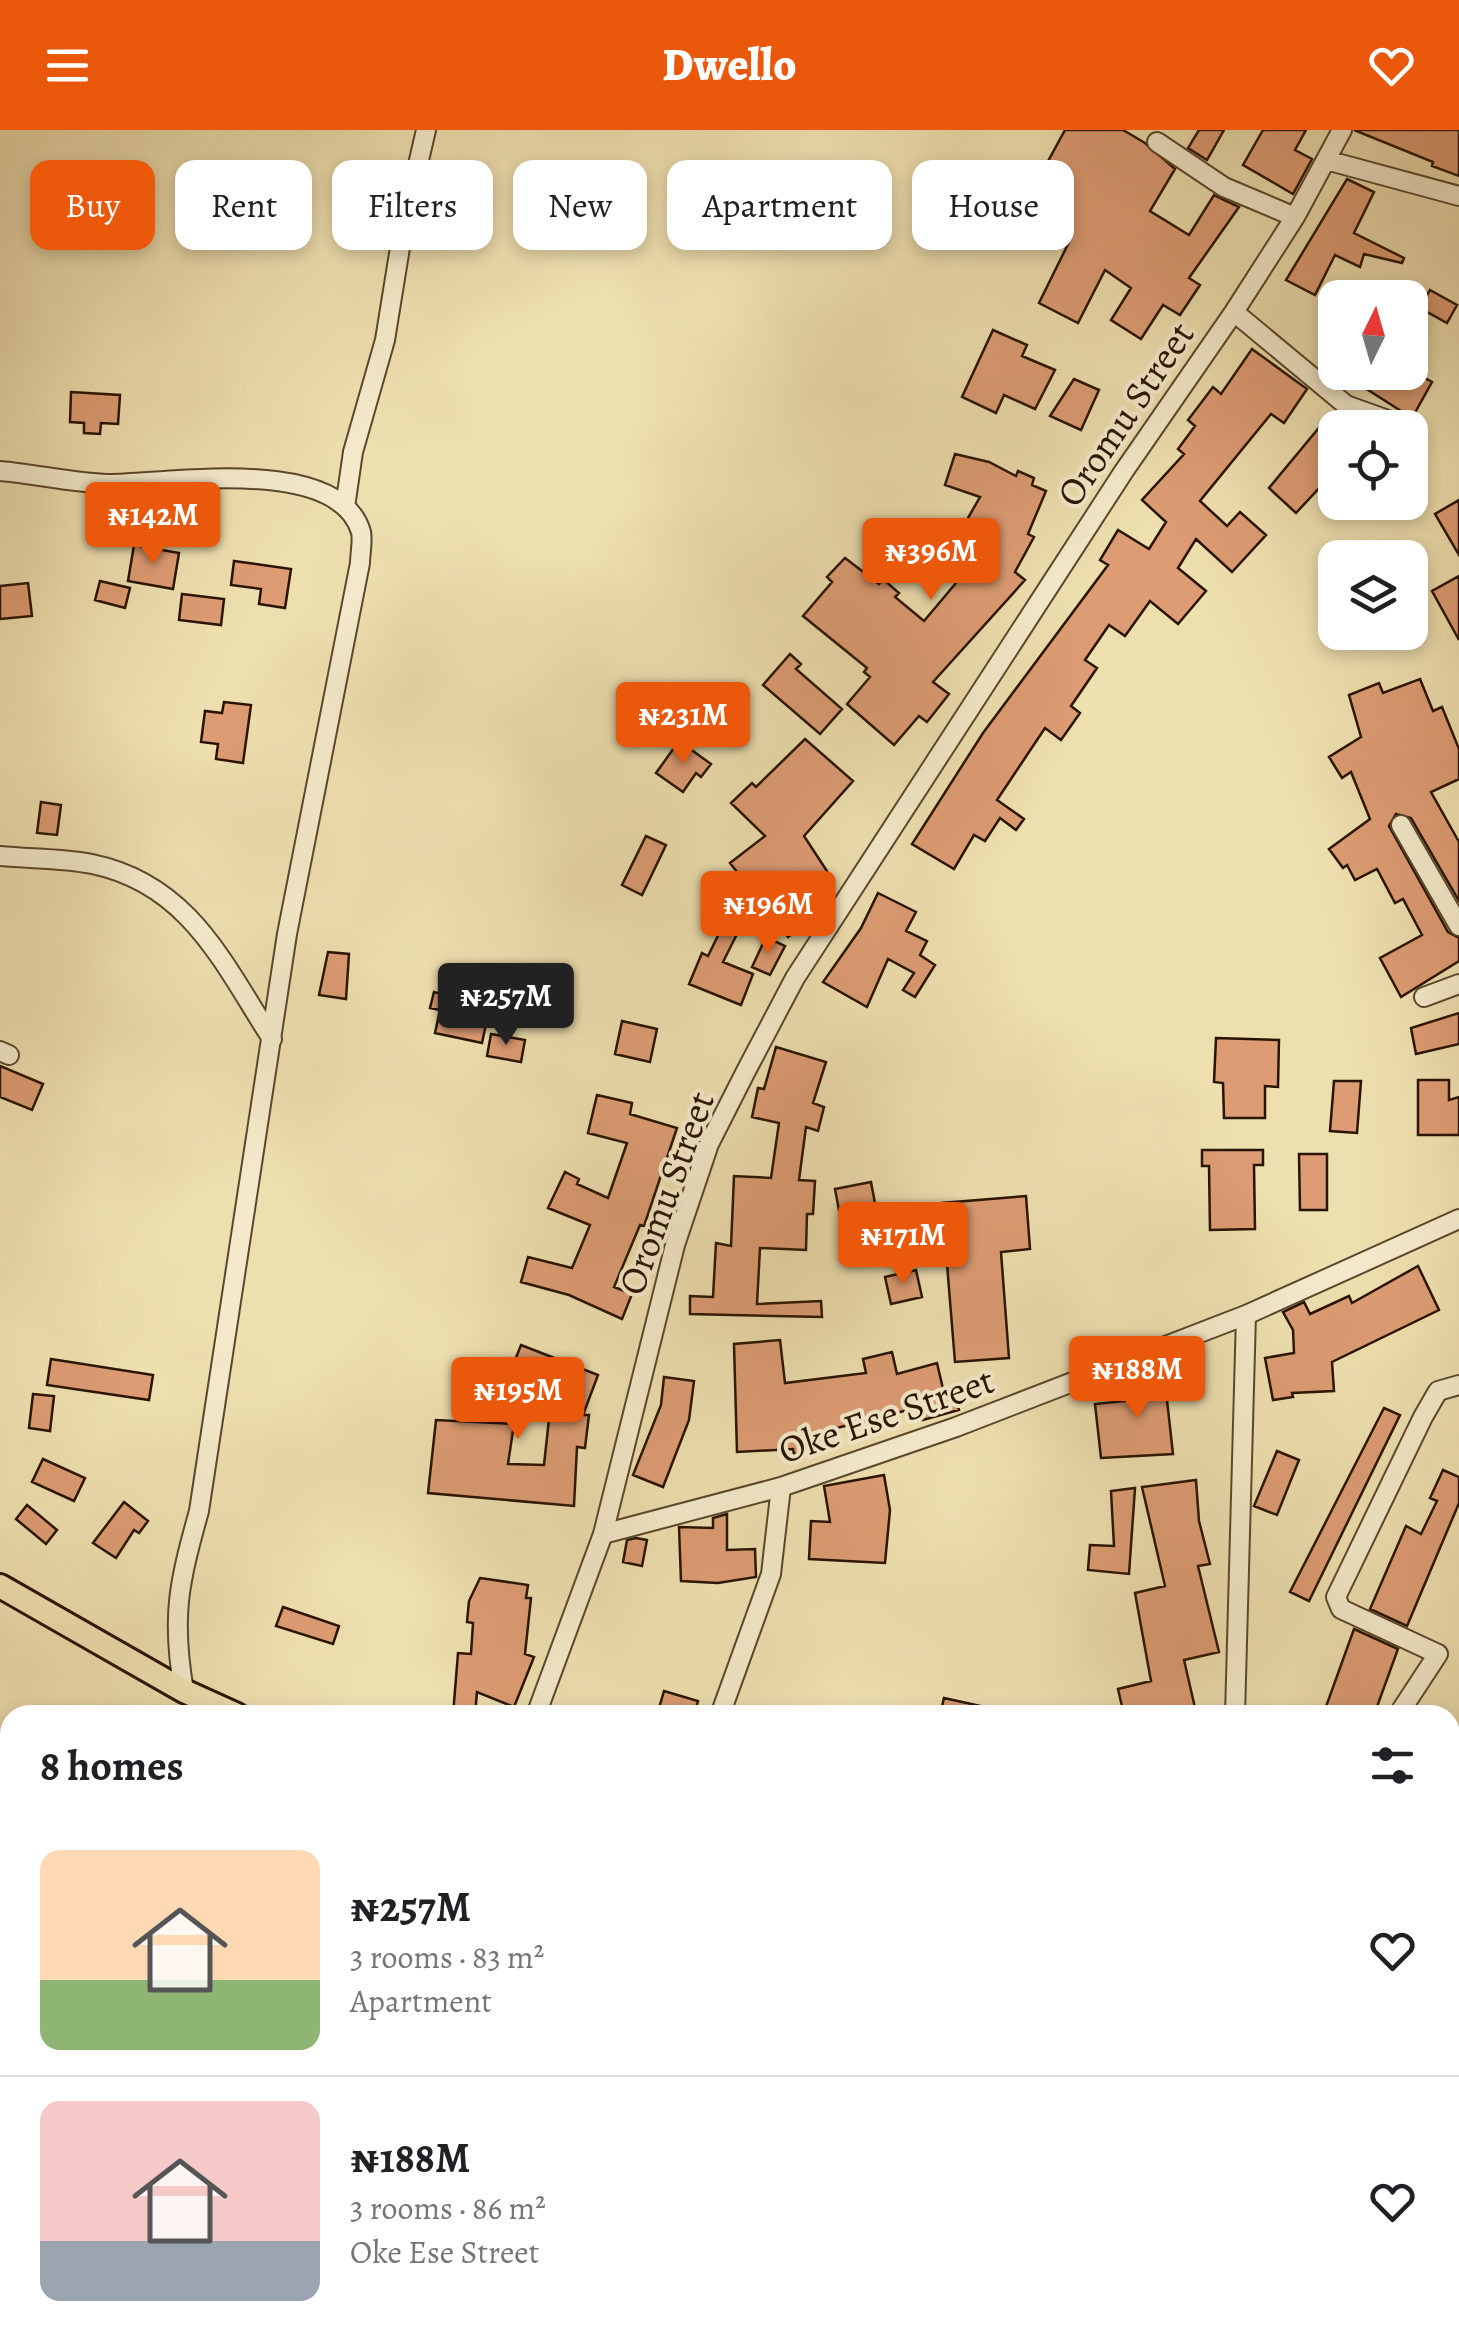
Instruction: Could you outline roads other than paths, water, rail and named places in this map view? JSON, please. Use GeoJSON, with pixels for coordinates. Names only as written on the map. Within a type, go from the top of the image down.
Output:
{"type":"FeatureCollection","features":[{"type":"Feature","properties":{"kind":"main road"},"geometry":{"type":"LineString","coordinates":[[0,1586],[215,1705]]}},
{"type":"Feature","properties":{"kind":"street"},"geometry":{"type":"LineString","coordinates":[[344,507],[353,452],[385,340],[403,228],[426,130]]}},
{"type":"Feature","properties":{"kind":"street","name":"Oromu Street"},"geometry":{"type":"LineString","coordinates":[[540,1705],[603,1534],[676,1245],[709,1144],[795,978],[1124,471],[1234,312],[1295,217],[1342,130]]}},
{"type":"Feature","properties":{"kind":"street"},"geometry":{"type":"LineString","coordinates":[[1157,142],[1224,187],[1295,217]]}},
{"type":"Feature","properties":{"kind":"street"},"geometry":{"type":"LineString","coordinates":[[1326,160],[1459,196]]}},
{"type":"Feature","properties":{"kind":"street"},"geometry":{"type":"LineString","coordinates":[[1234,312],[1346,406],[1358,410]]}},
{"type":"Feature","properties":{"kind":"street"},"geometry":{"type":"LineString","coordinates":[[0,471],[105,484],[244,479],[319,490],[344,507],[361,532],[360,563],[324,730],[272,1039],[198,1510],[176,1592],[175,1640],[184,1691]]}},
{"type":"Feature","properties":{"kind":"street"},"geometry":{"type":"LineString","coordinates":[[1401,825],[1459,926]]}},
{"type":"Feature","properties":{"kind":"street"},"geometry":{"type":"LineString","coordinates":[[0,856],[92,864],[144,881],[182,907],[209,940],[272,1039]]}},
{"type":"Feature","properties":{"kind":"street"},"geometry":{"type":"LineString","coordinates":[[1424,997],[1459,984]]}},
{"type":"Feature","properties":{"kind":"street","name":"Oke Ese Street"},"geometry":{"type":"LineString","coordinates":[[603,1534],[780,1487],[973,1420],[1246,1316],[1459,1219]]}},
{"type":"Feature","properties":{"kind":"street"},"geometry":{"type":"LineString","coordinates":[[1235,1705],[1246,1316]]}},
{"type":"Feature","properties":{"kind":"street"},"geometry":{"type":"LineString","coordinates":[[1405,1705],[1438,1654],[1341,1609],[1336,1596],[1438,1391],[1459,1384]]}},
{"type":"Feature","properties":{"kind":"street"},"geometry":{"type":"LineString","coordinates":[[724,1705],[772,1574],[780,1487]]}}]}
